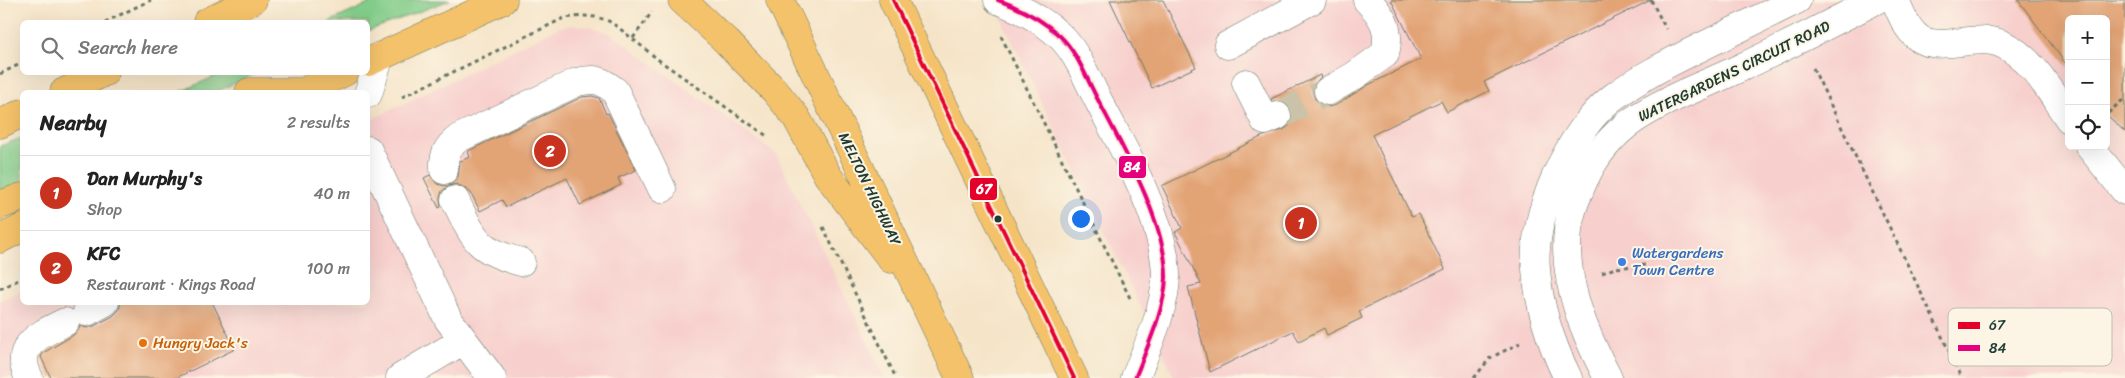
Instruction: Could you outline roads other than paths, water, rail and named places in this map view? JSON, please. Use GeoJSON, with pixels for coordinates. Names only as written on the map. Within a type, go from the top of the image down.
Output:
{"type":"FeatureCollection","features":[{"type":"Feature","properties":{"kind":"main road"},"geometry":{"type":"LineString","coordinates":[[211,20],[252,0]]}},
{"type":"Feature","properties":{"kind":"main road"},"geometry":{"type":"LineString","coordinates":[[374,59],[503,0]]}},
{"type":"Feature","properties":{"kind":"main road"},"geometry":{"type":"LineString","coordinates":[[682,0],[754,67],[775,90],[796,117],[828,176],[927,306]]}},
{"type":"Feature","properties":{"kind":"main road","name":"MELTON HIGHWAY"},"geometry":{"type":"LineString","coordinates":[[780,0],[960,378]]}},
{"type":"Feature","properties":{"kind":"main road"},"geometry":{"type":"LineString","coordinates":[[893,0],[1074,378]]}},
{"type":"Feature","properties":{"kind":"main road"},"geometry":{"type":"LineString","coordinates":[[68,90],[99,75]]}},
{"type":"Feature","properties":{"kind":"main road"},"geometry":{"type":"LineString","coordinates":[[309,90],[339,75]]}},
{"type":"Feature","properties":{"kind":"main road"},"geometry":{"type":"LineString","coordinates":[[0,124],[20,114]]}},
{"type":"Feature","properties":{"kind":"main road"},"geometry":{"type":"LineString","coordinates":[[0,205],[20,198]]}},
{"type":"Feature","properties":{"kind":"main road"},"geometry":{"type":"LineString","coordinates":[[0,239],[20,229]]}},
{"type":"Feature","properties":{"kind":"street"},"geometry":{"type":"LineString","coordinates":[[998,0],[1041,21],[1061,37],[1070,49],[1120,143],[1147,203],[1162,246],[1166,278],[1159,310],[1136,378]]}},
{"type":"Feature","properties":{"kind":"street"},"geometry":{"type":"LineString","coordinates":[[1228,45],[1312,0]]}},
{"type":"Feature","properties":{"kind":"street"},"geometry":{"type":"LineString","coordinates":[[1328,91],[1354,76],[1385,54],[1389,36],[1375,8],[1367,0]]}},
{"type":"Feature","properties":{"kind":"street"},"geometry":{"type":"LineString","coordinates":[[1568,378],[1546,321],[1536,267],[1539,231],[1546,199],[1555,175],[1569,151],[1598,110],[1636,81],[1797,0]]}},
{"type":"Feature","properties":{"kind":"street","name":"WATERGARDENS CIRCUIT ROAD"},"geometry":{"type":"LineString","coordinates":[[1608,378],[1579,310],[1571,278],[1568,252],[1568,230],[1572,210],[1591,166],[1618,133],[1633,120],[1742,68],[1876,0]]}},
{"type":"Feature","properties":{"kind":"street"},"geometry":{"type":"LineString","coordinates":[[1895,0],[1908,27],[1917,38],[1940,44],[1977,39],[1992,40],[2005,45],[2021,56],[2034,70],[2065,113]]}},
{"type":"Feature","properties":{"kind":"street"},"geometry":{"type":"LineString","coordinates":[[369,90],[374,59]]}},
{"type":"Feature","properties":{"kind":"street"},"geometry":{"type":"LineString","coordinates":[[444,170],[447,148],[459,138],[578,82],[594,78],[615,91],[662,189]]}},
{"type":"Feature","properties":{"kind":"street"},"geometry":{"type":"LineString","coordinates":[[1246,84],[1265,120],[1277,116]]}},
{"type":"Feature","properties":{"kind":"street"},"geometry":{"type":"LineString","coordinates":[[370,150],[448,319],[492,378]]}},
{"type":"Feature","properties":{"kind":"street"},"geometry":{"type":"LineString","coordinates":[[2092,150],[2125,191]]}},
{"type":"Feature","properties":{"kind":"street"},"geometry":{"type":"LineString","coordinates":[[455,200],[474,237],[484,247],[496,255],[522,262]]}},
{"type":"Feature","properties":{"kind":"street"},"geometry":{"type":"LineString","coordinates":[[29,378],[24,360],[28,345],[39,335],[86,312]]}},
{"type":"Feature","properties":{"kind":"street"},"geometry":{"type":"LineString","coordinates":[[400,378],[464,340]]}},
{"type":"Feature","properties":{"kind":"tunnel"},"geometry":{"type":"LineString","coordinates":[[1277,116],[1328,91]]}},
{"type":"Feature","properties":{"kind":"place","name":"KFC"},"geometry":{"type":"Point","coordinates":[550,151]}},
{"type":"Feature","properties":{"kind":"place","name":"Dan Murphy's"},"geometry":{"type":"Point","coordinates":[1301,223]}},
{"type":"Feature","properties":{"kind":"place","name":"Watergardens Town Centre"},"geometry":{"type":"Point","coordinates":[1622,262]}},
{"type":"Feature","properties":{"kind":"place","name":"Hungry Jack's"},"geometry":{"type":"Point","coordinates":[143,343]}}]}
